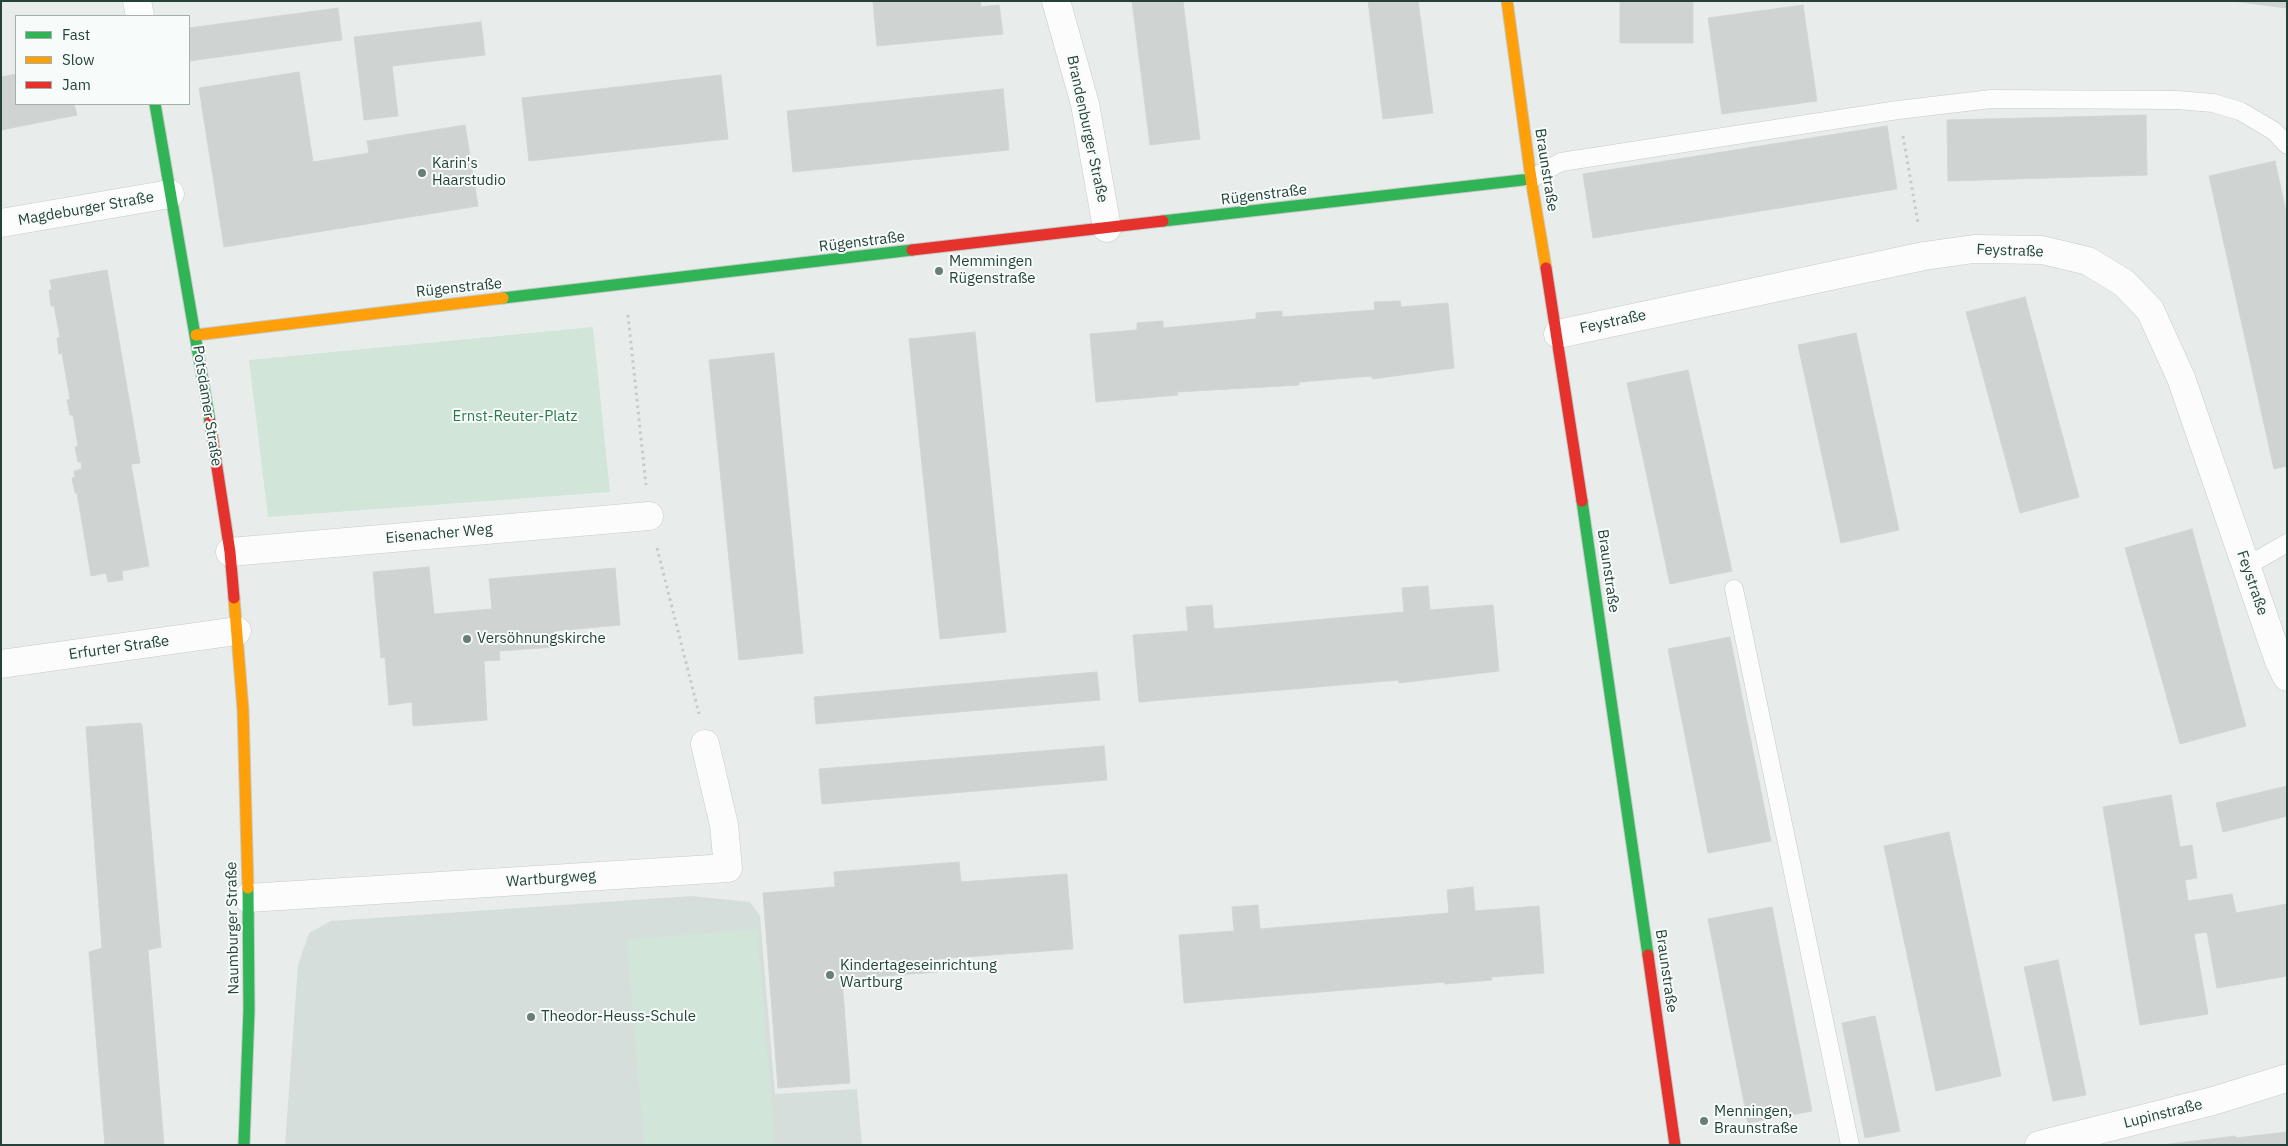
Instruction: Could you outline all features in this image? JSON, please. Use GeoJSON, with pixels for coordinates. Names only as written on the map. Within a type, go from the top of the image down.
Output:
{"type":"FeatureCollection","features":[{"type":"Feature","properties":{"kind":"street"},"geometry":{"type":"LineString","coordinates":[[137,1],[140,15]]}},
{"type":"Feature","properties":{"kind":"street","name":"Brandenburger Straße"},"geometry":{"type":"LineString","coordinates":[[1056,1],[1085,104],[1107,228]]}},
{"type":"Feature","properties":{"kind":"street","name":"Braunstraße"},"geometry":{"type":"LineString","coordinates":[[1507,1],[1531,179],[1558,334],[1676,1145]]}},
{"type":"Feature","properties":{"kind":"street","name":"Potsdamer Straße"},"geometry":{"type":"LineString","coordinates":[[155,105],[196,336],[230,552],[243,710]]}},
{"type":"Feature","properties":{"kind":"street","name":"Rügenstraße"},"geometry":{"type":"LineString","coordinates":[[196,336],[249,327],[1531,179]]}},
{"type":"Feature","properties":{"kind":"street","name":"Magdeburger Straße"},"geometry":{"type":"LineString","coordinates":[[1,223],[170,194]]}},
{"type":"Feature","properties":{"kind":"street","name":"Feystraße"},"geometry":{"type":"LineString","coordinates":[[1558,334],[1924,256],[1974,249],[2042,250],[2088,261],[2124,283],[2150,310],[2181,378],[2279,661],[2287,677]]}},
{"type":"Feature","properties":{"kind":"street","name":"Eisenacher Weg"},"geometry":{"type":"LineString","coordinates":[[230,552],[649,516]]}},
{"type":"Feature","properties":{"kind":"street","name":"Erfurter Straße"},"geometry":{"type":"LineString","coordinates":[[1,664],[237,631]]}},
{"type":"Feature","properties":{"kind":"street","name":"Naumburger Straße"},"geometry":{"type":"LineString","coordinates":[[243,710],[249,1010],[244,1145]]}},
{"type":"Feature","properties":{"kind":"street","name":"Wartburgweg"},"geometry":{"type":"LineString","coordinates":[[248,898],[728,868],[724,825],[705,744]]}},
{"type":"Feature","properties":{"kind":"street","name":"Lupinstraße"},"geometry":{"type":"LineString","coordinates":[[2038,1145],[2213,1101],[2287,1078]]}},
{"type":"Feature","properties":{"kind":"lane"},"geometry":{"type":"LineString","coordinates":[[1531,179],[1561,162],[1898,110],[1991,99],[2177,100],[2213,103],[2240,111],[2274,131],[2287,146]]}},
{"type":"Feature","properties":{"kind":"lane"},"geometry":{"type":"LineString","coordinates":[[2247,566],[2287,543]]}},
{"type":"Feature","properties":{"kind":"lane"},"geometry":{"type":"LineString","coordinates":[[1734,589],[1850,1145]]}},
{"type":"Feature","properties":{"kind":"path"},"geometry":{"type":"LineString","coordinates":[[1898,110],[1924,256]]}},
{"type":"Feature","properties":{"kind":"shaded area","name":"Theodor-Heuss-Schule"},"geometry":{"type":"Polygon","coordinates":[[[691,896],[750,902],[760,916],[775,1094],[857,1089],[862,1145],[285,1145],[298,965],[309,933],[331,921],[691,896]]]}},
{"type":"Feature","properties":{"kind":"green space","name":"Ernst-Reuter-Platz"},"geometry":{"type":"Polygon","coordinates":[[[593,327],[610,492],[268,517],[249,360],[593,327]]]}},
{"type":"Feature","properties":{"kind":"green space"},"geometry":{"type":"Polygon","coordinates":[[[757,929],[775,1145],[644,1145],[627,940],[757,929]]]}},
{"type":"Feature","properties":{"kind":"building"},"geometry":{"type":"Polygon","coordinates":[[[873,1],[980,1],[981,7],[999,5],[1003,34],[877,46],[873,1]]]}},
{"type":"Feature","properties":{"kind":"building"},"geometry":{"type":"Polygon","coordinates":[[[1132,1],[1183,1],[1200,139],[1150,145],[1132,1]]]}},
{"type":"Feature","properties":{"kind":"building"},"geometry":{"type":"Polygon","coordinates":[[[1368,1],[1418,1],[1433,113],[1383,119],[1368,1]]]}},
{"type":"Feature","properties":{"kind":"building"},"geometry":{"type":"Polygon","coordinates":[[[1620,1],[1693,1],[1693,43],[1620,43],[1620,1]]]}},
{"type":"Feature","properties":{"kind":"building"},"geometry":{"type":"Polygon","coordinates":[[[2232,1],[2287,1],[2287,8],[2232,1]]]}},
{"type":"Feature","properties":{"kind":"building"},"geometry":{"type":"Polygon","coordinates":[[[1803,5],[1817,101],[1722,114],[1708,18],[1803,5]]]}},
{"type":"Feature","properties":{"kind":"building"},"geometry":{"type":"Polygon","coordinates":[[[338,8],[342,40],[190,61],[190,28],[338,8]]]}},
{"type":"Feature","properties":{"kind":"building"},"geometry":{"type":"Polygon","coordinates":[[[481,22],[485,55],[392,66],[398,116],[364,120],[354,37],[481,22]]]}},
{"type":"Feature","properties":{"kind":"building"},"geometry":{"type":"Polygon","coordinates":[[[299,72],[313,162],[369,153],[367,141],[465,125],[478,206],[224,247],[199,88],[299,72]]]}},
{"type":"Feature","properties":{"kind":"building"},"geometry":{"type":"Polygon","coordinates":[[[15,74],[15,105],[74,105],[77,115],[1,130],[1,77],[15,74]]]}},
{"type":"Feature","properties":{"kind":"building"},"geometry":{"type":"Polygon","coordinates":[[[721,75],[728,139],[529,161],[522,98],[721,75]]]}},
{"type":"Feature","properties":{"kind":"building"},"geometry":{"type":"Polygon","coordinates":[[[1003,89],[1009,150],[793,172],[787,111],[1003,89]]]}},
{"type":"Feature","properties":{"kind":"building"},"geometry":{"type":"Polygon","coordinates":[[[2146,115],[2147,175],[1948,181],[1947,120],[2146,115]]]}},
{"type":"Feature","properties":{"kind":"building"},"geometry":{"type":"Polygon","coordinates":[[[1887,126],[1897,189],[1593,238],[1583,174],[1887,126]]]}},
{"type":"Feature","properties":{"kind":"building"},"geometry":{"type":"Polygon","coordinates":[[[2275,161],[2287,216],[2287,466],[2274,469],[2209,176],[2275,161]]]}},
{"type":"Feature","properties":{"kind":"building"},"geometry":{"type":"Polygon","coordinates":[[[107,270],[140,463],[131,464],[149,566],[122,571],[123,580],[108,582],[106,573],[91,576],[77,493],[75,493],[72,478],[75,477],[74,471],[82,469],[81,462],[78,462],[75,447],[78,446],[73,415],[70,415],[67,400],[70,399],[62,353],[59,354],[57,338],[60,337],[54,306],[51,306],[49,290],[52,290],[50,280],[107,270]]]}},
{"type":"Feature","properties":{"kind":"building"},"geometry":{"type":"Polygon","coordinates":[[[2025,297],[2079,497],[2020,513],[1966,312],[2025,297]]]}},
{"type":"Feature","properties":{"kind":"building"},"geometry":{"type":"Polygon","coordinates":[[[1400,301],[1401,307],[1448,303],[1454,368],[1372,379],[1372,376],[1299,382],[1299,385],[1177,392],[1178,395],[1096,402],[1090,334],[1137,330],[1137,323],[1163,321],[1163,328],[1256,319],[1256,313],[1282,311],[1282,317],[1375,310],[1374,302],[1400,301]]]}},
{"type":"Feature","properties":{"kind":"building"},"geometry":{"type":"Polygon","coordinates":[[[975,332],[1006,632],[940,639],[909,339],[975,332]]]}},
{"type":"Feature","properties":{"kind":"building"},"geometry":{"type":"Polygon","coordinates":[[[1856,333],[1899,530],[1841,543],[1798,345],[1856,333]]]}},
{"type":"Feature","properties":{"kind":"building"},"geometry":{"type":"Polygon","coordinates":[[[774,353],[803,653],[739,660],[709,360],[774,353]]]}},
{"type":"Feature","properties":{"kind":"building"},"geometry":{"type":"Polygon","coordinates":[[[1688,370],[1732,571],[1670,584],[1627,383],[1688,370]]]}},
{"type":"Feature","properties":{"kind":"building"},"geometry":{"type":"Polygon","coordinates":[[[2192,529],[2246,726],[2180,744],[2125,548],[2192,529]]]}},
{"type":"Feature","properties":{"kind":"building","name":"Versöhnungskirche"},"geometry":{"type":"Polygon","coordinates":[[[429,567],[434,614],[492,609],[489,579],[615,568],[620,625],[555,631],[556,647],[499,651],[500,660],[484,661],[487,720],[413,726],[412,702],[389,705],[385,657],[381,658],[373,572],[429,567]]]}},
{"type":"Feature","properties":{"kind":"building"},"geometry":{"type":"Polygon","coordinates":[[[1428,586],[1430,610],[1493,605],[1499,671],[1399,683],[1399,680],[1139,702],[1133,635],[1188,631],[1186,607],[1212,605],[1214,629],[1404,612],[1402,588],[1428,586]]]}},
{"type":"Feature","properties":{"kind":"building"},"geometry":{"type":"Polygon","coordinates":[[[1730,637],[1771,841],[1708,853],[1668,649],[1730,637]]]}},
{"type":"Feature","properties":{"kind":"building"},"geometry":{"type":"Polygon","coordinates":[[[1097,672],[1100,700],[816,724],[814,697],[1097,672]]]}},
{"type":"Feature","properties":{"kind":"building"},"geometry":{"type":"Polygon","coordinates":[[[140,723],[142,725],[161,947],[148,950],[164,1145],[105,1145],[89,952],[102,948],[86,727],[140,723]]]}},
{"type":"Feature","properties":{"kind":"building"},"geometry":{"type":"Polygon","coordinates":[[[1104,746],[1107,780],[822,804],[819,769],[1104,746]]]}},
{"type":"Feature","properties":{"kind":"building"},"geometry":{"type":"Polygon","coordinates":[[[2287,786],[2287,816],[2223,832],[2216,803],[2287,786]]]}},
{"type":"Feature","properties":{"kind":"building"},"geometry":{"type":"Polygon","coordinates":[[[2171,795],[2180,847],[2192,845],[2197,878],[2185,880],[2188,901],[2232,894],[2236,913],[2287,904],[2287,976],[2217,988],[2207,932],[2194,934],[2208,1014],[2140,1025],[2103,807],[2171,795]]]}},
{"type":"Feature","properties":{"kind":"building"},"geometry":{"type":"Polygon","coordinates":[[[1949,832],[2001,1076],[1936,1091],[1884,846],[1949,832]]]}},
{"type":"Feature","properties":{"kind":"building","name":"Kindertageseinrichtung Wartburg"},"geometry":{"type":"Polygon","coordinates":[[[959,862],[961,882],[1067,874],[1073,949],[937,959],[938,972],[842,979],[850,1083],[778,1088],[763,893],[835,887],[834,872],[959,862]]]}},
{"type":"Feature","properties":{"kind":"building"},"geometry":{"type":"Polygon","coordinates":[[[1473,887],[1475,911],[1539,906],[1544,973],[1491,977],[1492,980],[1445,984],[1445,982],[1184,1003],[1179,935],[1234,931],[1232,907],[1258,905],[1260,929],[1449,913],[1447,890],[1473,887]]]}},
{"type":"Feature","properties":{"kind":"building"},"geometry":{"type":"Polygon","coordinates":[[[1772,907],[1812,1111],[1748,1123],[1708,919],[1772,907]]]}},
{"type":"Feature","properties":{"kind":"building"},"geometry":{"type":"Polygon","coordinates":[[[2058,960],[2086,1095],[2053,1101],[2024,967],[2058,960]]]}},
{"type":"Feature","properties":{"kind":"building"},"geometry":{"type":"Polygon","coordinates":[[[1875,1016],[1900,1131],[1865,1138],[1842,1023],[1875,1016]]]}},
{"type":"Feature","properties":{"kind":"building"},"geometry":{"type":"Polygon","coordinates":[[[2287,1132],[2287,1145],[2161,1145],[2236,1136],[2236,1138],[2287,1132]]]}},
{"type":"Feature","properties":{"kind":"traffic: fast"},"geometry":{"type":"LineString","coordinates":[[155,105],[210,422]]}},
{"type":"Feature","properties":{"kind":"traffic: fast"},"geometry":{"type":"LineString","coordinates":[[1163,221],[1531,179]]}},
{"type":"Feature","properties":{"kind":"traffic: fast"},"geometry":{"type":"LineString","coordinates":[[503,298],[912,250]]}},
{"type":"Feature","properties":{"kind":"traffic: fast"},"geometry":{"type":"LineString","coordinates":[[1582,501],[1648,955]]}},
{"type":"Feature","properties":{"kind":"traffic: fast"},"geometry":{"type":"LineString","coordinates":[[244,1145],[249,1010],[248,888]]}},
{"type":"Feature","properties":{"kind":"traffic: slow"},"geometry":{"type":"LineString","coordinates":[[1507,1],[1531,179],[1546,268]]}},
{"type":"Feature","properties":{"kind":"traffic: slow"},"geometry":{"type":"LineString","coordinates":[[196,335],[503,298]]}},
{"type":"Feature","properties":{"kind":"traffic: slow"},"geometry":{"type":"LineString","coordinates":[[234,598],[243,710],[248,888]]}},
{"type":"Feature","properties":{"kind":"traffic: jam"},"geometry":{"type":"LineString","coordinates":[[912,250],[1163,221]]}},
{"type":"Feature","properties":{"kind":"traffic: jam"},"geometry":{"type":"LineString","coordinates":[[1546,268],[1582,501]]}},
{"type":"Feature","properties":{"kind":"traffic: jam"},"geometry":{"type":"LineString","coordinates":[[210,422],[230,552],[234,598]]}},
{"type":"Feature","properties":{"kind":"traffic: jam"},"geometry":{"type":"LineString","coordinates":[[1648,955],[1675,1145]]}},
{"type":"Feature","properties":{"kind":"place","name":"Karin's Haarstudio"},"geometry":{"type":"Point","coordinates":[422,173]}},
{"type":"Feature","properties":{"kind":"place","name":"Memmingen Rügenstraße"},"geometry":{"type":"Point","coordinates":[939,271]}},
{"type":"Feature","properties":{"kind":"place","name":"Versöhnungskirche"},"geometry":{"type":"Point","coordinates":[467,639]}},
{"type":"Feature","properties":{"kind":"place","name":"Kindertageseinrichtung Wartburg"},"geometry":{"type":"Point","coordinates":[830,975]}},
{"type":"Feature","properties":{"kind":"place","name":"Theodor-Heuss-Schule"},"geometry":{"type":"Point","coordinates":[531,1017]}},
{"type":"Feature","properties":{"kind":"place","name":"Menningen, Braunstraße"},"geometry":{"type":"Point","coordinates":[1704,1121]}}]}
